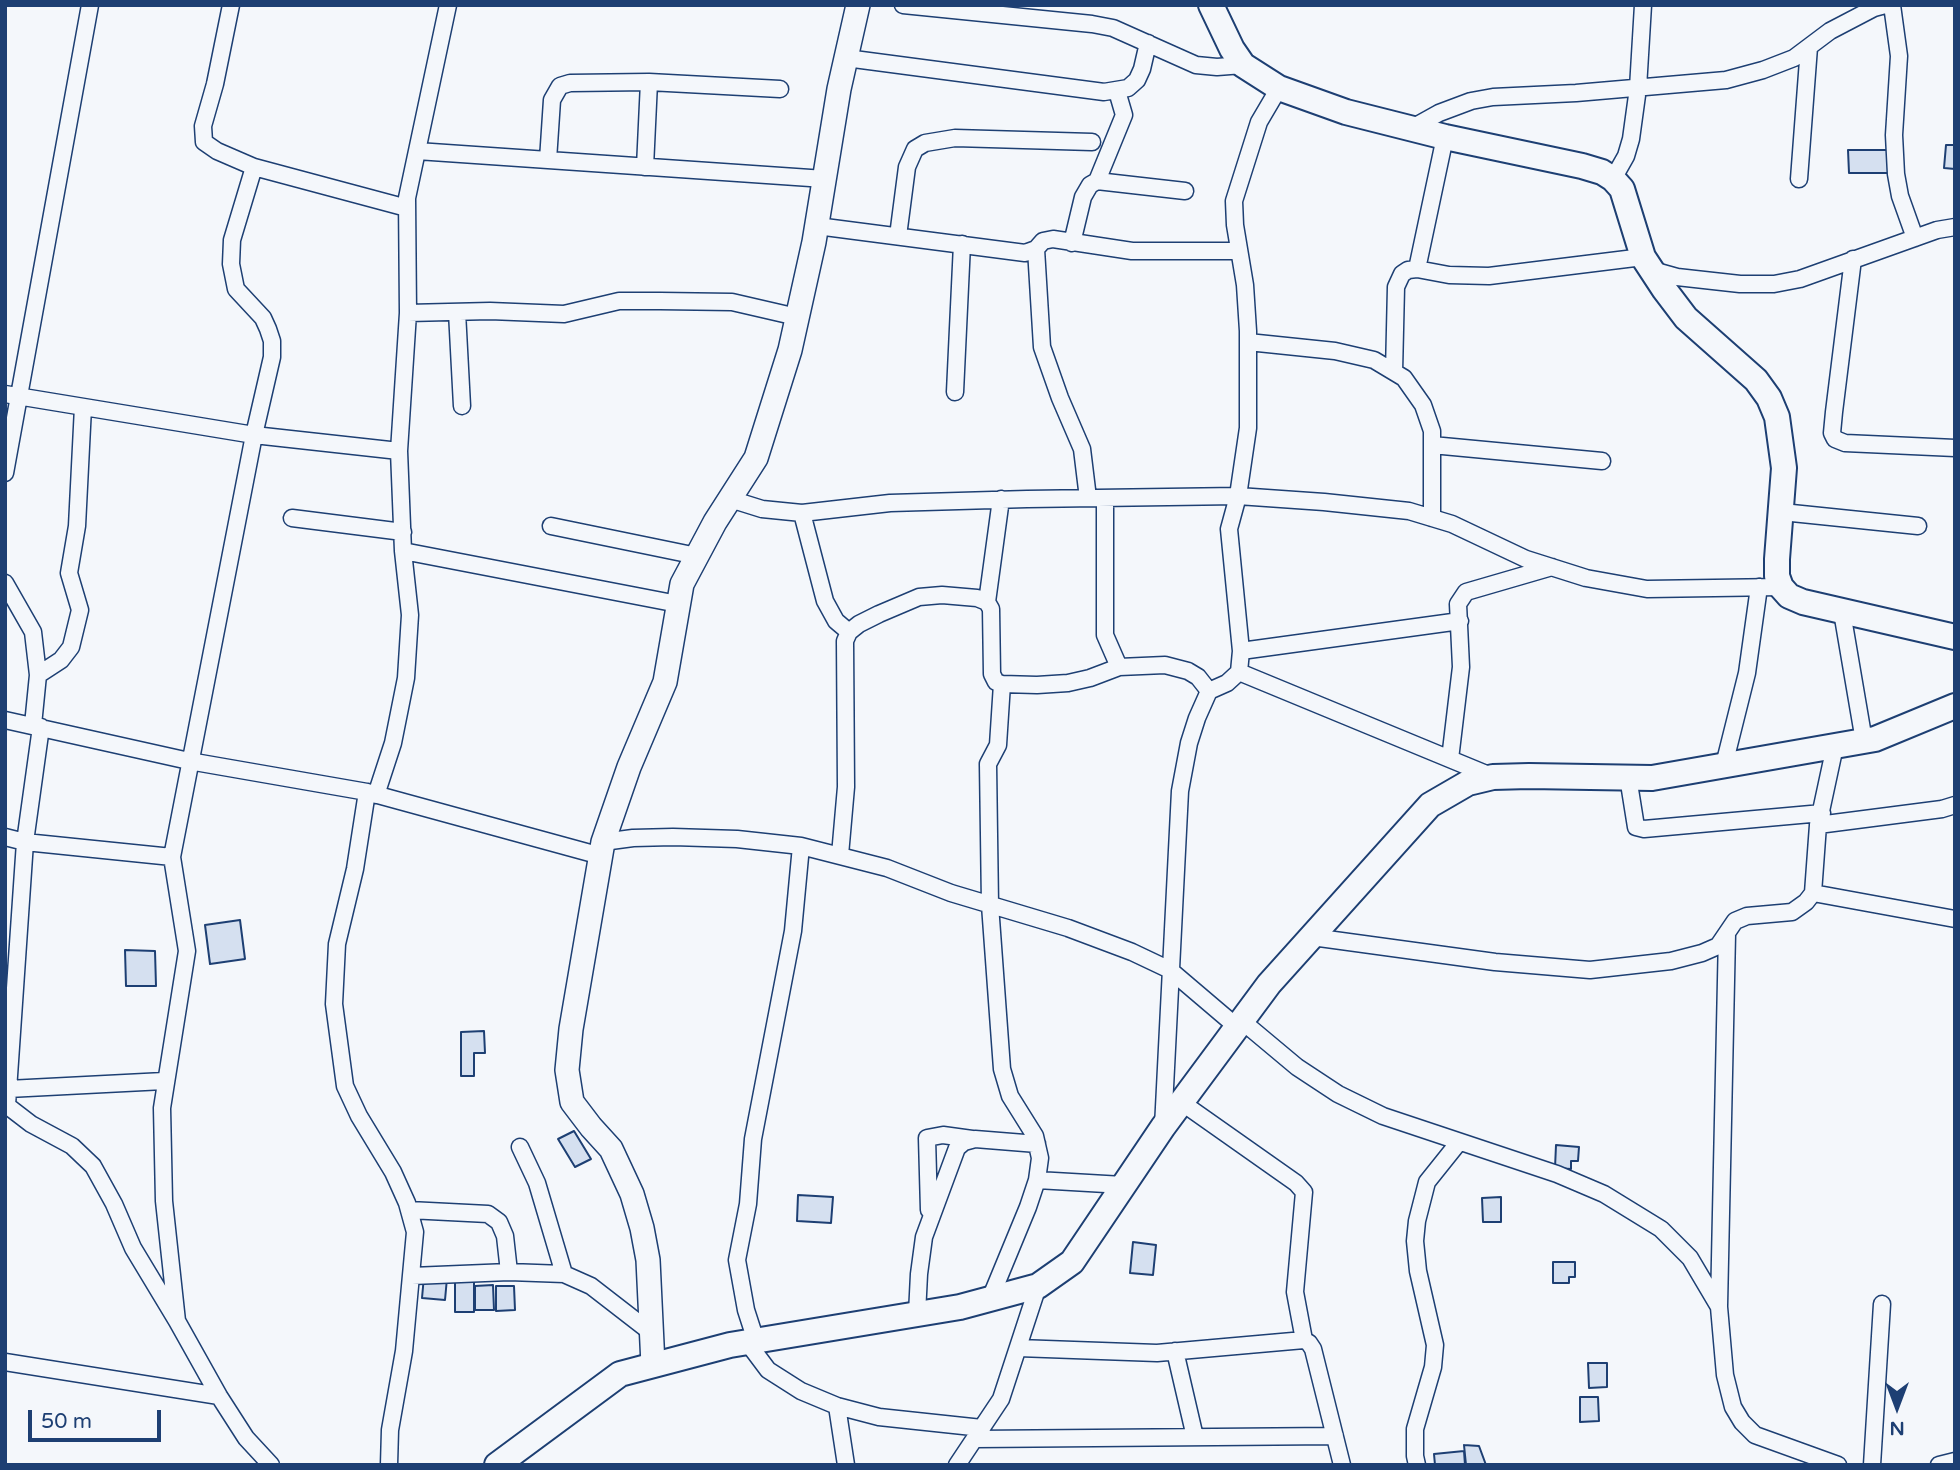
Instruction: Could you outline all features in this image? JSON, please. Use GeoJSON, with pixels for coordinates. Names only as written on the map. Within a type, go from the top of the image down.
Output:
{"type":"FeatureCollection","features":[{"type":"Feature","properties":{"kind":"main road"},"geometry":{"type":"LineString","coordinates":[[1211,5],[1232,49],[1243,65],[1279,88],[1346,111],[1445,137],[1582,166],[1613,178],[1622,189],[1647,264],[1686,318],[1756,380],[1769,398],[1777,417],[1783,457],[1782,512],[1777,576],[1770,587],[1803,602],[1955,636]]}},
{"type":"Feature","properties":{"kind":"main road"},"geometry":{"type":"LineString","coordinates":[[497,1465],[620,1374],[751,1341],[960,1307],[1038,1286],[1073,1262],[1163,1127],[1269,984],[1430,805],[1468,783],[1493,777],[1652,778],[1875,739],[1955,706]]}},
{"type":"Feature","properties":{"kind":"street"},"geometry":{"type":"LineString","coordinates":[[5,472],[12,395],[90,5]]}},
{"type":"Feature","properties":{"kind":"street"},"geometry":{"type":"LineString","coordinates":[[231,5],[215,84],[203,126],[204,142],[217,151],[254,167],[407,208]]}},
{"type":"Feature","properties":{"kind":"street"},"geometry":{"type":"LineString","coordinates":[[389,1465],[390,1430],[404,1350],[415,1232],[393,1172],[359,1116],[345,1086],[334,1004],[337,944],[371,793],[393,743],[406,678],[410,615],[403,551],[399,451],[408,313],[407,198],[448,5]]}},
{"type":"Feature","properties":{"kind":"street"},"geometry":{"type":"LineString","coordinates":[[653,1365],[648,1260],[632,1194],[611,1149],[590,1128],[572,1102],[567,1070],[570,1029],[602,849],[629,767],[665,682],[681,584],[756,458],[790,350],[817,226],[846,58],[858,5]]}},
{"type":"Feature","properties":{"kind":"street"},"geometry":{"type":"LineString","coordinates":[[903,5],[1092,24],[1113,28],[1196,65],[1243,65]]}},
{"type":"Feature","properties":{"kind":"street"},"geometry":{"type":"LineString","coordinates":[[1613,178],[1626,156],[1631,139],[1643,5]]}},
{"type":"Feature","properties":{"kind":"street"},"geometry":{"type":"LineString","coordinates":[[1412,128],[1439,113],[1471,101],[1493,97],[1726,80],[1794,58],[1830,31],[1884,5]]}},
{"type":"Feature","properties":{"kind":"street"},"geometry":{"type":"LineString","coordinates":[[1892,5],[1899,56],[1894,135],[1896,174],[1900,196],[1915,238]]}},
{"type":"Feature","properties":{"kind":"street"},"geometry":{"type":"LineString","coordinates":[[846,58],[1104,92],[1128,88],[1137,80],[1148,43]]}},
{"type":"Feature","properties":{"kind":"street"},"geometry":{"type":"LineString","coordinates":[[1799,179],[1809,47]]}},
{"type":"Feature","properties":{"kind":"street"},"geometry":{"type":"LineString","coordinates":[[548,160],[552,100],[560,86],[570,83],[649,82],[780,89]]}},
{"type":"Feature","properties":{"kind":"street"},"geometry":{"type":"LineString","coordinates":[[645,167],[649,82]]}},
{"type":"Feature","properties":{"kind":"street"},"geometry":{"type":"LineString","coordinates":[[1163,1127],[1180,791],[1189,743],[1209,691],[1227,683],[1240,672],[1241,651],[1229,529],[1238,496],[1248,428],[1248,342],[1245,285],[1238,251],[1234,201],[1259,122],[1279,88]]}},
{"type":"Feature","properties":{"kind":"street"},"geometry":{"type":"LineString","coordinates":[[1097,181],[1124,115],[1117,91]]}},
{"type":"Feature","properties":{"kind":"street"},"geometry":{"type":"LineString","coordinates":[[1417,269],[1445,137]]}},
{"type":"Feature","properties":{"kind":"street"},"geometry":{"type":"LineString","coordinates":[[898,236],[907,167],[915,149],[925,144],[956,138],[1092,142]]}},
{"type":"Feature","properties":{"kind":"street"},"geometry":{"type":"LineString","coordinates":[[417,151],[825,179]]}},
{"type":"Feature","properties":{"kind":"street"},"geometry":{"type":"LineString","coordinates":[[177,1321],[164,1201],[162,1108],[164,1081],[187,951],[172,857],[254,435],[272,356],[272,341],[263,318],[236,289],[231,264],[232,240],[254,167]]}},
{"type":"Feature","properties":{"kind":"street"},"geometry":{"type":"LineString","coordinates":[[1072,243],[1083,197],[1090,185],[1097,181],[1185,191]]}},
{"type":"Feature","properties":{"kind":"street"},"geometry":{"type":"LineString","coordinates":[[817,226],[1025,253],[1043,241],[1053,239],[1132,251],[1238,251]]}},
{"type":"Feature","properties":{"kind":"street"},"geometry":{"type":"LineString","coordinates":[[1394,372],[1396,288],[1402,274],[1417,269],[1449,275],[1489,276],[1647,264],[1677,277],[1740,284],[1774,284],[1800,279],[1915,238],[1955,227]]}},
{"type":"Feature","properties":{"kind":"street"},"geometry":{"type":"LineString","coordinates":[[955,392],[962,244]]}},
{"type":"Feature","properties":{"kind":"street"},"geometry":{"type":"LineString","coordinates":[[1036,248],[1042,348],[1082,449],[1088,498]]}},
{"type":"Feature","properties":{"kind":"street"},"geometry":{"type":"LineString","coordinates":[[1853,259],[1832,424],[1835,439],[1845,443],[1955,448]]}},
{"type":"Feature","properties":{"kind":"street"},"geometry":{"type":"LineString","coordinates":[[408,313],[564,314],[619,301],[660,301],[732,302],[797,317]]}},
{"type":"Feature","properties":{"kind":"street"},"geometry":{"type":"LineString","coordinates":[[457,312],[463,406]]}},
{"type":"Feature","properties":{"kind":"street"},"geometry":{"type":"LineString","coordinates":[[1248,342],[1335,351],[1374,360],[1404,378],[1423,405],[1433,432],[1432,518]]}},
{"type":"Feature","properties":{"kind":"street"},"geometry":{"type":"LineString","coordinates":[[12,395],[254,435],[399,451]]}},
{"type":"Feature","properties":{"kind":"street"},"geometry":{"type":"LineString","coordinates":[[38,675],[61,660],[71,647],[80,610],[69,573],[77,526],[83,407]]}},
{"type":"Feature","properties":{"kind":"street"},"geometry":{"type":"LineString","coordinates":[[1433,445],[1602,461]]}},
{"type":"Feature","properties":{"kind":"street"},"geometry":{"type":"LineString","coordinates":[[730,499],[762,509],[802,513],[890,503],[1238,496],[1365,506],[1409,511],[1452,524],[1526,559],[1586,578],[1647,589],[1770,587],[1724,765]]}},
{"type":"Feature","properties":{"kind":"street"},"geometry":{"type":"LineString","coordinates":[[1105,498],[1105,635],[1119,667]]}},
{"type":"Feature","properties":{"kind":"street"},"geometry":{"type":"LineString","coordinates":[[1001,499],[987,601],[991,609],[992,674],[996,682],[1037,685],[1081,681],[1119,667],[1152,665],[1176,667],[1198,677],[1209,691]]}},
{"type":"Feature","properties":{"kind":"street"},"geometry":{"type":"LineString","coordinates":[[1782,512],[1918,526]]}},
{"type":"Feature","properties":{"kind":"street"},"geometry":{"type":"LineString","coordinates":[[802,513],[825,601],[836,621],[849,632]]}},
{"type":"Feature","properties":{"kind":"street"},"geometry":{"type":"LineString","coordinates":[[292,518],[403,532]]}},
{"type":"Feature","properties":{"kind":"street"},"geometry":{"type":"LineString","coordinates":[[551,526],[697,556]]}},
{"type":"Feature","properties":{"kind":"street"},"geometry":{"type":"LineString","coordinates":[[403,551],[678,604]]}},
{"type":"Feature","properties":{"kind":"street"},"geometry":{"type":"LineString","coordinates":[[1450,759],[1461,667],[1458,604],[1466,592],[1552,567]]}},
{"type":"Feature","properties":{"kind":"street"},"geometry":{"type":"LineString","coordinates":[[5,583],[33,632],[38,675],[37,726],[25,842],[6,1099]]}},
{"type":"Feature","properties":{"kind":"street"},"geometry":{"type":"LineString","coordinates":[[840,855],[846,787],[845,648],[849,632],[859,624],[919,597],[942,595],[987,601]]}},
{"type":"Feature","properties":{"kind":"street"},"geometry":{"type":"LineString","coordinates":[[1842,612],[1864,741]]}},
{"type":"Feature","properties":{"kind":"street"},"geometry":{"type":"LineString","coordinates":[[1241,651],[1460,621]]}},
{"type":"Feature","properties":{"kind":"street"},"geometry":{"type":"LineString","coordinates":[[1240,672],[1493,777]]}},
{"type":"Feature","properties":{"kind":"street"},"geometry":{"type":"LineString","coordinates":[[990,1299],[1037,1180],[1040,1158],[1035,1136],[1010,1096],[1002,1069],[990,905],[988,764],[998,745],[1002,684]]}},
{"type":"Feature","properties":{"kind":"street"},"geometry":{"type":"LineString","coordinates":[[5,720],[189,761],[371,793],[566,844],[602,849],[633,838],[673,837],[737,839],[801,846],[887,868],[951,893],[1068,928],[1132,952],[1170,970],[1297,1068],[1338,1094],[1383,1116],[1558,1174],[1604,1194],[1661,1229],[1690,1258],[1719,1307]]}},
{"type":"Feature","properties":{"kind":"street"},"geometry":{"type":"LineString","coordinates":[[1312,937],[1495,962],[1590,970],[1671,961],[1702,953],[1718,946],[1735,921],[1747,916],[1792,912],[1813,893],[1820,819],[1836,746]]}},
{"type":"Feature","properties":{"kind":"street"},"geometry":{"type":"LineString","coordinates":[[1629,777],[1636,827],[1644,829],[1820,819],[1942,809],[1955,805]]}},
{"type":"Feature","properties":{"kind":"street"},"geometry":{"type":"LineString","coordinates":[[5,837],[25,842],[172,857]]}},
{"type":"Feature","properties":{"kind":"street"},"geometry":{"type":"LineString","coordinates":[[801,846],[793,931],[753,1139],[748,1204],[737,1260],[751,1341],[768,1370],[801,1391],[837,1406],[879,1417],[979,1433],[1195,1437],[1335,1436]]}},
{"type":"Feature","properties":{"kind":"street"},"geometry":{"type":"LineString","coordinates":[[1813,893],[1955,919]]}},
{"type":"Feature","properties":{"kind":"street"},"geometry":{"type":"LineString","coordinates":[[1727,934],[1719,1307],[1725,1374],[1733,1407],[1742,1422],[1755,1434],[1838,1465]]}},
{"type":"Feature","properties":{"kind":"street"},"geometry":{"type":"LineString","coordinates":[[6,1099],[164,1081]]}},
{"type":"Feature","properties":{"kind":"street"},"geometry":{"type":"LineString","coordinates":[[6,1099],[32,1124],[72,1146],[93,1166],[114,1204],[133,1248],[219,1396],[246,1438],[271,1465]]}},
{"type":"Feature","properties":{"kind":"street"},"geometry":{"type":"LineString","coordinates":[[1181,1102],[1296,1183],[1304,1192],[1295,1292],[1304,1340]]}},
{"type":"Feature","properties":{"kind":"street"},"geometry":{"type":"LineString","coordinates":[[930,1220],[927,1138],[943,1135],[1037,1144]]}},
{"type":"Feature","properties":{"kind":"street"},"geometry":{"type":"LineString","coordinates":[[917,1314],[921,1253],[930,1220],[957,1148],[964,1142],[975,1139]]}},
{"type":"Feature","properties":{"kind":"street"},"geometry":{"type":"LineString","coordinates":[[1417,1465],[1415,1429],[1433,1367],[1435,1345],[1419,1271],[1415,1241],[1417,1221],[1427,1182],[1458,1142]]}},
{"type":"Feature","properties":{"kind":"street"},"geometry":{"type":"LineString","coordinates":[[520,1147],[537,1182],[564,1274]]}},
{"type":"Feature","properties":{"kind":"street"},"geometry":{"type":"LineString","coordinates":[[1037,1180],[1124,1185]]}},
{"type":"Feature","properties":{"kind":"street"},"geometry":{"type":"LineString","coordinates":[[409,1210],[488,1214],[499,1222],[505,1236],[509,1272]]}},
{"type":"Feature","properties":{"kind":"street"},"geometry":{"type":"LineString","coordinates":[[412,1276],[509,1272],[564,1274],[591,1286],[653,1334]]}},
{"type":"Feature","properties":{"kind":"street"},"geometry":{"type":"LineString","coordinates":[[957,1465],[1001,1398],[1038,1286]]}},
{"type":"Feature","properties":{"kind":"street"},"geometry":{"type":"LineString","coordinates":[[1872,1465],[1882,1304]]}},
{"type":"Feature","properties":{"kind":"street"},"geometry":{"type":"LineString","coordinates":[[1018,1348],[1116,1353],[1304,1340],[1313,1349],[1342,1465]]}},
{"type":"Feature","properties":{"kind":"street"},"geometry":{"type":"LineString","coordinates":[[1175,1351],[1195,1437]]}},
{"type":"Feature","properties":{"kind":"street"},"geometry":{"type":"LineString","coordinates":[[5,1362],[219,1396]]}},
{"type":"Feature","properties":{"kind":"street"},"geometry":{"type":"LineString","coordinates":[[837,1406],[846,1465]]}},
{"type":"Feature","properties":{"kind":"street"},"geometry":{"type":"LineString","coordinates":[[1939,1465],[1955,1461]]}},
{"type":"Feature","properties":{"kind":"building"},"geometry":{"type":"Polygon","coordinates":[[[1946,145],[1955,145],[1955,169],[1944,168],[1946,145]]]}},
{"type":"Feature","properties":{"kind":"building"},"geometry":{"type":"Polygon","coordinates":[[[1848,150],[1891,150],[1892,173],[1849,173],[1848,150]]]}},
{"type":"Feature","properties":{"kind":"building"},"geometry":{"type":"Polygon","coordinates":[[[240,920],[245,959],[210,964],[205,925],[240,920]]]}},
{"type":"Feature","properties":{"kind":"building"},"geometry":{"type":"Polygon","coordinates":[[[125,950],[155,951],[156,986],[126,986],[125,950]]]}},
{"type":"Feature","properties":{"kind":"building"},"geometry":{"type":"Polygon","coordinates":[[[484,1031],[485,1053],[474,1053],[474,1076],[461,1076],[461,1032],[484,1031]]]}},
{"type":"Feature","properties":{"kind":"building"},"geometry":{"type":"Polygon","coordinates":[[[574,1131],[591,1159],[575,1167],[558,1139],[574,1131]]]}},
{"type":"Feature","properties":{"kind":"building"},"geometry":{"type":"Polygon","coordinates":[[[1556,1145],[1579,1147],[1578,1161],[1571,1161],[1571,1169],[1555,1168],[1556,1145]]]}},
{"type":"Feature","properties":{"kind":"building"},"geometry":{"type":"Polygon","coordinates":[[[798,1195],[833,1197],[831,1223],[797,1221],[798,1195]]]}},
{"type":"Feature","properties":{"kind":"building"},"geometry":{"type":"Polygon","coordinates":[[[1501,1197],[1501,1222],[1483,1222],[1482,1198],[1501,1197]]]}},
{"type":"Feature","properties":{"kind":"building"},"geometry":{"type":"Polygon","coordinates":[[[1133,1242],[1156,1245],[1153,1275],[1130,1273],[1133,1242]]]}},
{"type":"Feature","properties":{"kind":"building"},"geometry":{"type":"Polygon","coordinates":[[[1553,1262],[1575,1262],[1575,1277],[1569,1277],[1569,1283],[1553,1283],[1553,1262]]]}},
{"type":"Feature","properties":{"kind":"building"},"geometry":{"type":"Polygon","coordinates":[[[424,1276],[447,1278],[445,1300],[422,1298],[424,1276]]]}},
{"type":"Feature","properties":{"kind":"building"},"geometry":{"type":"Polygon","coordinates":[[[455,1279],[474,1279],[474,1312],[455,1312],[455,1279]]]}},
{"type":"Feature","properties":{"kind":"building"},"geometry":{"type":"Polygon","coordinates":[[[493,1285],[494,1310],[475,1310],[475,1286],[493,1285]]]}},
{"type":"Feature","properties":{"kind":"building"},"geometry":{"type":"Polygon","coordinates":[[[496,1286],[514,1286],[515,1310],[496,1311],[496,1286]]]}},
{"type":"Feature","properties":{"kind":"building"},"geometry":{"type":"Polygon","coordinates":[[[1588,1363],[1607,1363],[1607,1387],[1589,1388],[1588,1363]]]}},
{"type":"Feature","properties":{"kind":"building"},"geometry":{"type":"Polygon","coordinates":[[[1580,1397],[1598,1397],[1599,1421],[1580,1422],[1580,1397]]]}},
{"type":"Feature","properties":{"kind":"building"},"geometry":{"type":"Polygon","coordinates":[[[1464,1445],[1479,1446],[1486,1465],[1466,1465],[1464,1445]]]}},
{"type":"Feature","properties":{"kind":"building"},"geometry":{"type":"Polygon","coordinates":[[[1464,1451],[1465,1465],[1435,1465],[1434,1454],[1464,1451]]]}}]}
